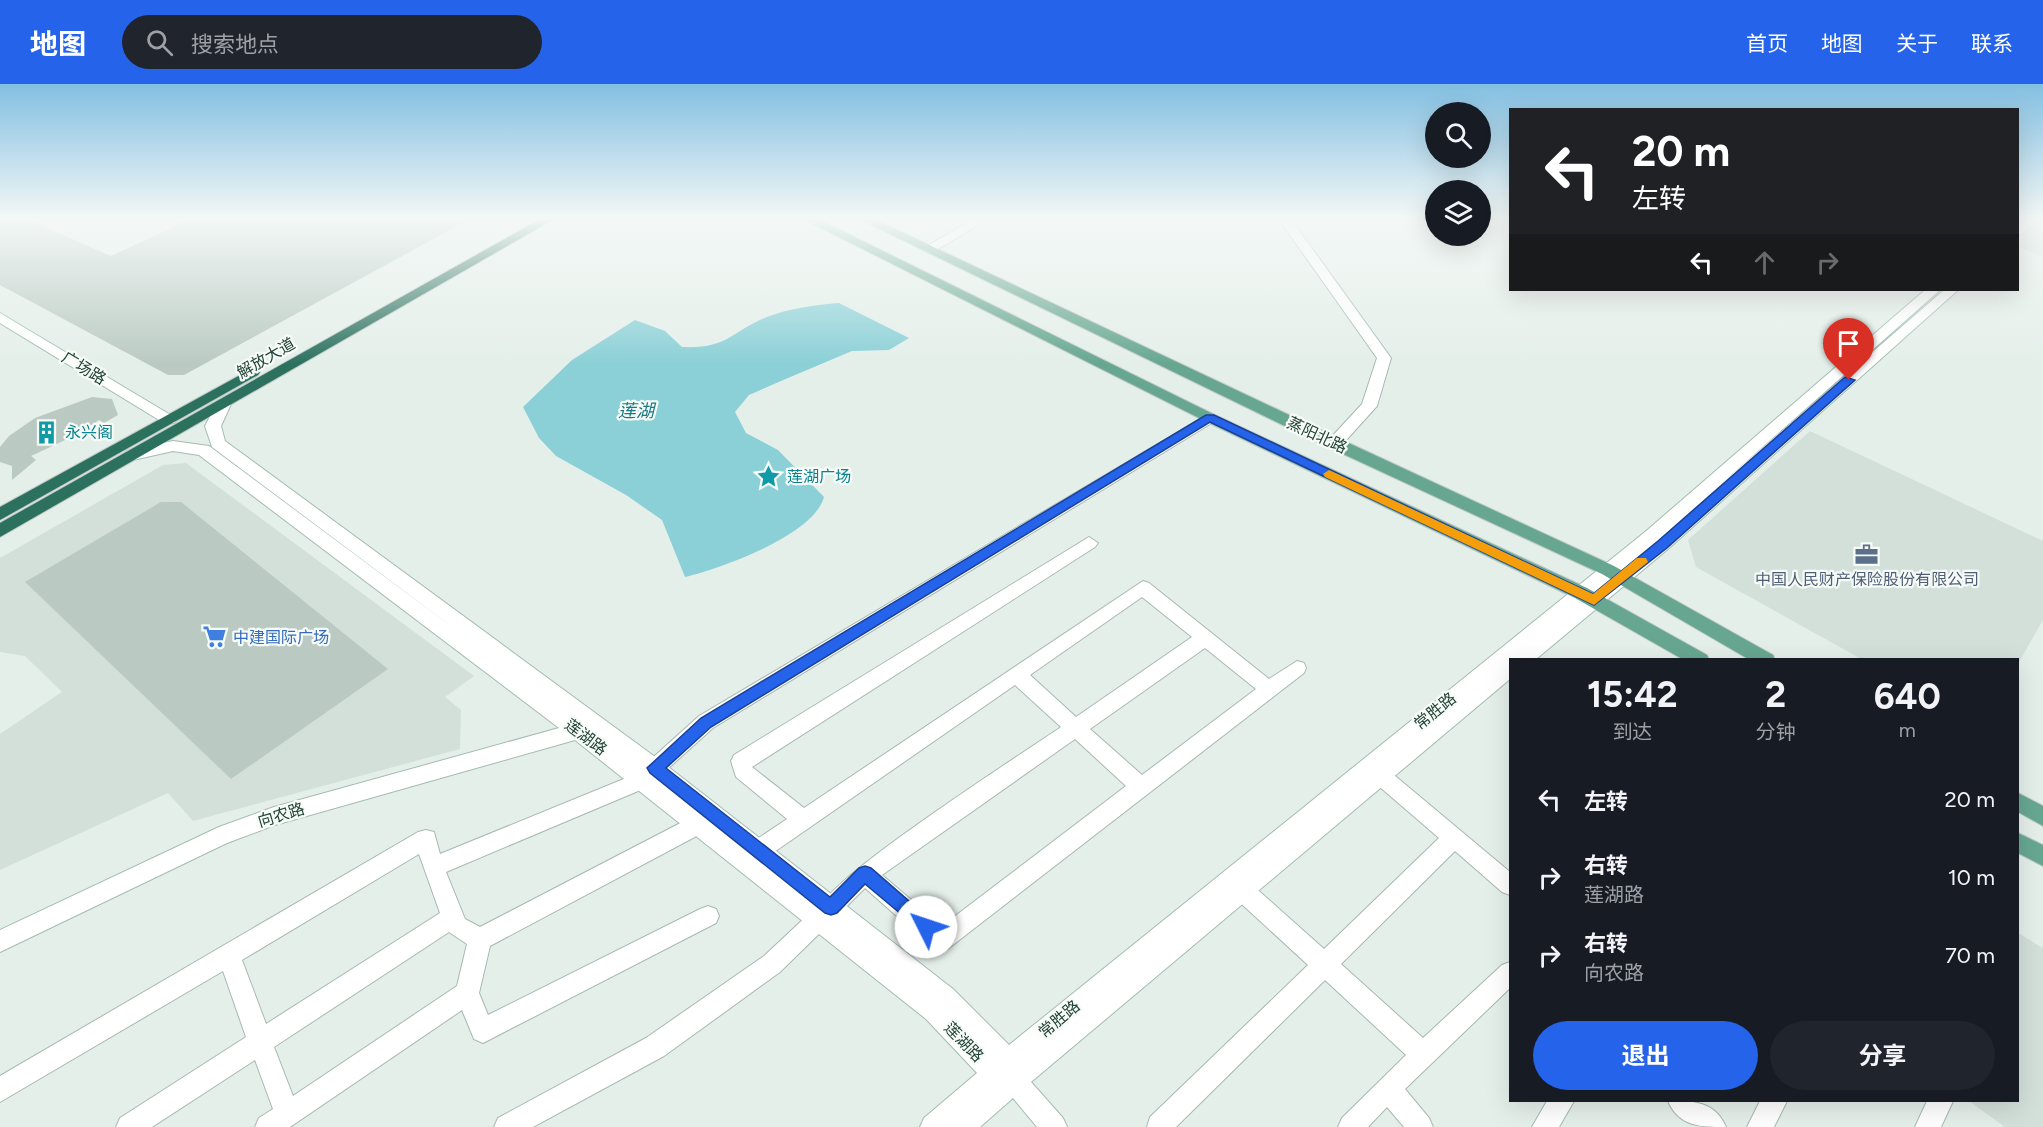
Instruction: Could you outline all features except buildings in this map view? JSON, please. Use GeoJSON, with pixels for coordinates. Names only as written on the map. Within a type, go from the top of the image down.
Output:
{"type":"FeatureCollection","features":[{"type":"Feature","properties":{"kind":"highway","name":"解放大道"},"geometry":{"type":"LineString","coordinates":[[0,514],[443,267]]}},
{"type":"Feature","properties":{"kind":"highway","name":"解放大道"},"geometry":{"type":"LineString","coordinates":[[0,531],[464,267]]}},
{"type":"Feature","properties":{"kind":"main road","name":"蒸阳北路"},"geometry":{"type":"LineString","coordinates":[[905,267],[1210,418],[1588,596],[1696,658]]}},
{"type":"Feature","properties":{"kind":"main road","name":"蒸阳北路"},"geometry":{"type":"LineString","coordinates":[[965,267],[1615,574],[1762,658]]}},
{"type":"Feature","properties":{"kind":"main road"},"geometry":{"type":"LineString","coordinates":[[2019,803],[2043,816]]}},
{"type":"Feature","properties":{"kind":"main road"},"geometry":{"type":"LineString","coordinates":[[2019,843],[2043,856]]}},
{"type":"Feature","properties":{"kind":"street"},"geometry":{"type":"LineString","coordinates":[[1319,267],[1384,358],[1369,406],[1334,443]]}},
{"type":"Feature","properties":{"kind":"street","name":"常胜路"},"geometry":{"type":"LineString","coordinates":[[1615,574],[1932,291]]}},
{"type":"Feature","properties":{"kind":"street","name":"常胜路"},"geometry":{"type":"LineString","coordinates":[[1512,658],[1951,291]]}},
{"type":"Feature","properties":{"kind":"street","name":"广场路"},"geometry":{"type":"LineString","coordinates":[[0,317],[169,420]]}},
{"type":"Feature","properties":{"kind":"street","name":"莲湖路"},"geometry":{"type":"LineString","coordinates":[[223,404],[213,426],[218,443],[649,774],[759,850],[825,913]]}},
{"type":"Feature","properties":{"kind":"street"},"geometry":{"type":"LineString","coordinates":[[433,867],[649,774],[706,722],[1210,418]]}},
{"type":"Feature","properties":{"kind":"street","name":"莲湖路"},"geometry":{"type":"LineString","coordinates":[[133,455],[173,446],[204,450],[578,731],[649,774],[699,824],[945,997],[1005,1072],[1054,1127]]}},
{"type":"Feature","properties":{"kind":"street"},"geometry":{"type":"LineString","coordinates":[[803,820],[742,771],[741,761],[1089,543]]}},
{"type":"Feature","properties":{"kind":"street"},"geometry":{"type":"LineString","coordinates":[[759,850],[1143,588],[1269,689]]}},
{"type":"Feature","properties":{"kind":"street","name":"常胜路"},"geometry":{"type":"LineString","coordinates":[[1524,658],[1588,596]]}},
{"type":"Feature","properties":{"kind":"street"},"geometry":{"type":"LineString","coordinates":[[507,1127],[655,1047],[772,964],[865,874],[1205,638]]}},
{"type":"Feature","properties":{"kind":"street","name":"常胜路"},"geometry":{"type":"LineString","coordinates":[[961,1127],[1005,1072],[1509,661]]}},
{"type":"Feature","properties":{"kind":"street"},"geometry":{"type":"LineString","coordinates":[[865,874],[941,940],[1297,668]]}},
{"type":"Feature","properties":{"kind":"street","name":"常胜路"},"geometry":{"type":"LineString","coordinates":[[933,1127],[1242,890],[1509,670]]}},
{"type":"Feature","properties":{"kind":"street"},"geometry":{"type":"LineString","coordinates":[[1016,674],[1141,787]]}},
{"type":"Feature","properties":{"kind":"street","name":"向农路"},"geometry":{"type":"LineString","coordinates":[[0,941],[219,836],[263,820],[578,731]]}},
{"type":"Feature","properties":{"kind":"street"},"geometry":{"type":"LineString","coordinates":[[1382,776],[1509,884]]}},
{"type":"Feature","properties":{"kind":"street"},"geometry":{"type":"LineString","coordinates":[[699,824],[480,939],[467,993],[483,1030],[708,916]]}},
{"type":"Feature","properties":{"kind":"street"},"geometry":{"type":"LineString","coordinates":[[1159,1126],[1454,838]]}},
{"type":"Feature","properties":{"kind":"street"},"geometry":{"type":"LineString","coordinates":[[0,1090],[426,839],[433,867],[457,926],[480,939]]}},
{"type":"Feature","properties":{"kind":"street"},"geometry":{"type":"LineString","coordinates":[[1242,890],[1424,1054]]}},
{"type":"Feature","properties":{"kind":"street"},"geometry":{"type":"LineString","coordinates":[[129,1127],[453,917]]}},
{"type":"Feature","properties":{"kind":"street"},"geometry":{"type":"LineString","coordinates":[[229,957],[261,1043],[277,1121],[467,993]]}},
{"type":"Feature","properties":{"kind":"street"},"geometry":{"type":"LineString","coordinates":[[1351,1127],[1388,1088],[1509,974]]}},
{"type":"Feature","properties":{"kind":"street"},"geometry":{"type":"LineString","coordinates":[[1388,1088],[1420,1127]]}},
{"type":"Feature","properties":{"kind":"street"},"geometry":{"type":"LineString","coordinates":[[1545,1127],[1560,1102]]}},
{"type":"Feature","properties":{"kind":"street"},"geometry":{"type":"LineString","coordinates":[[1682,1102],[1713,1127]]}},
{"type":"Feature","properties":{"kind":"street"},"geometry":{"type":"LineString","coordinates":[[1760,1127],[1773,1102]]}},
{"type":"Feature","properties":{"kind":"street"},"geometry":{"type":"LineString","coordinates":[[1928,1127],[1940,1102]]}},
{"type":"Feature","properties":{"kind":"shaded area","name":"中国人民财产保险股份有限公司"},"geometry":{"type":"Polygon","coordinates":[[[1810,431],[2043,541],[2043,620],[2019,662],[2019,658],[1859,658],[1696,567],[1688,540],[1810,431]]]}},
{"type":"Feature","properties":{"kind":"shaded area"},"geometry":{"type":"Polygon","coordinates":[[[186,463],[474,676],[445,697],[461,710],[460,749],[193,821],[168,793],[0,870],[0,734],[62,692],[25,656],[0,652],[0,558],[163,465],[186,463]]]}},
{"type":"Feature","properties":{"kind":"shaded area"},"geometry":{"type":"Polygon","coordinates":[[[2019,934],[2043,948],[2043,1127],[2005,1127],[1970,1102],[2019,1102],[2019,934]]]}},
{"type":"Feature","properties":{"kind":"water","name":"莲湖"},"geometry":{"type":"Polygon","coordinates":[[[839,303],[909,338],[889,350],[852,351],[749,395],[735,412],[746,433],[778,450],[824,497],[817,511],[785,537],[743,558],[701,573],[685,577],[662,520],[626,495],[556,456],[539,438],[523,407],[572,360],[635,320],[665,331],[682,347],[697,347],[719,342],[776,314],[803,307],[839,303]]]}},
{"type":"Feature","properties":{"kind":"slow traffic"},"geometry":{"type":"LineString","coordinates":[[1329,474],[1594,600],[1641,562]]}},
{"type":"Feature","properties":{"kind":"place","name":"永兴阁"},"geometry":{"type":"Point","coordinates":[47,432]}},
{"type":"Feature","properties":{"kind":"place","name":"莲湖广场"},"geometry":{"type":"Point","coordinates":[769,476]}},
{"type":"Feature","properties":{"kind":"place","name":"中国人民财产保险股份有限公司"},"geometry":{"type":"Point","coordinates":[1867,554]}},
{"type":"Feature","properties":{"kind":"place","name":"中建国际广场"},"geometry":{"type":"Point","coordinates":[215,637]}},
{"type":"Feature","properties":{"kind":"route"},"geometry":{"type":"LineString","coordinates":[[926,927],[865,874],[831,907],[655,768],[706,722],[1210,418],[1594,600],[1662,545],[1849,380]]}}]}
